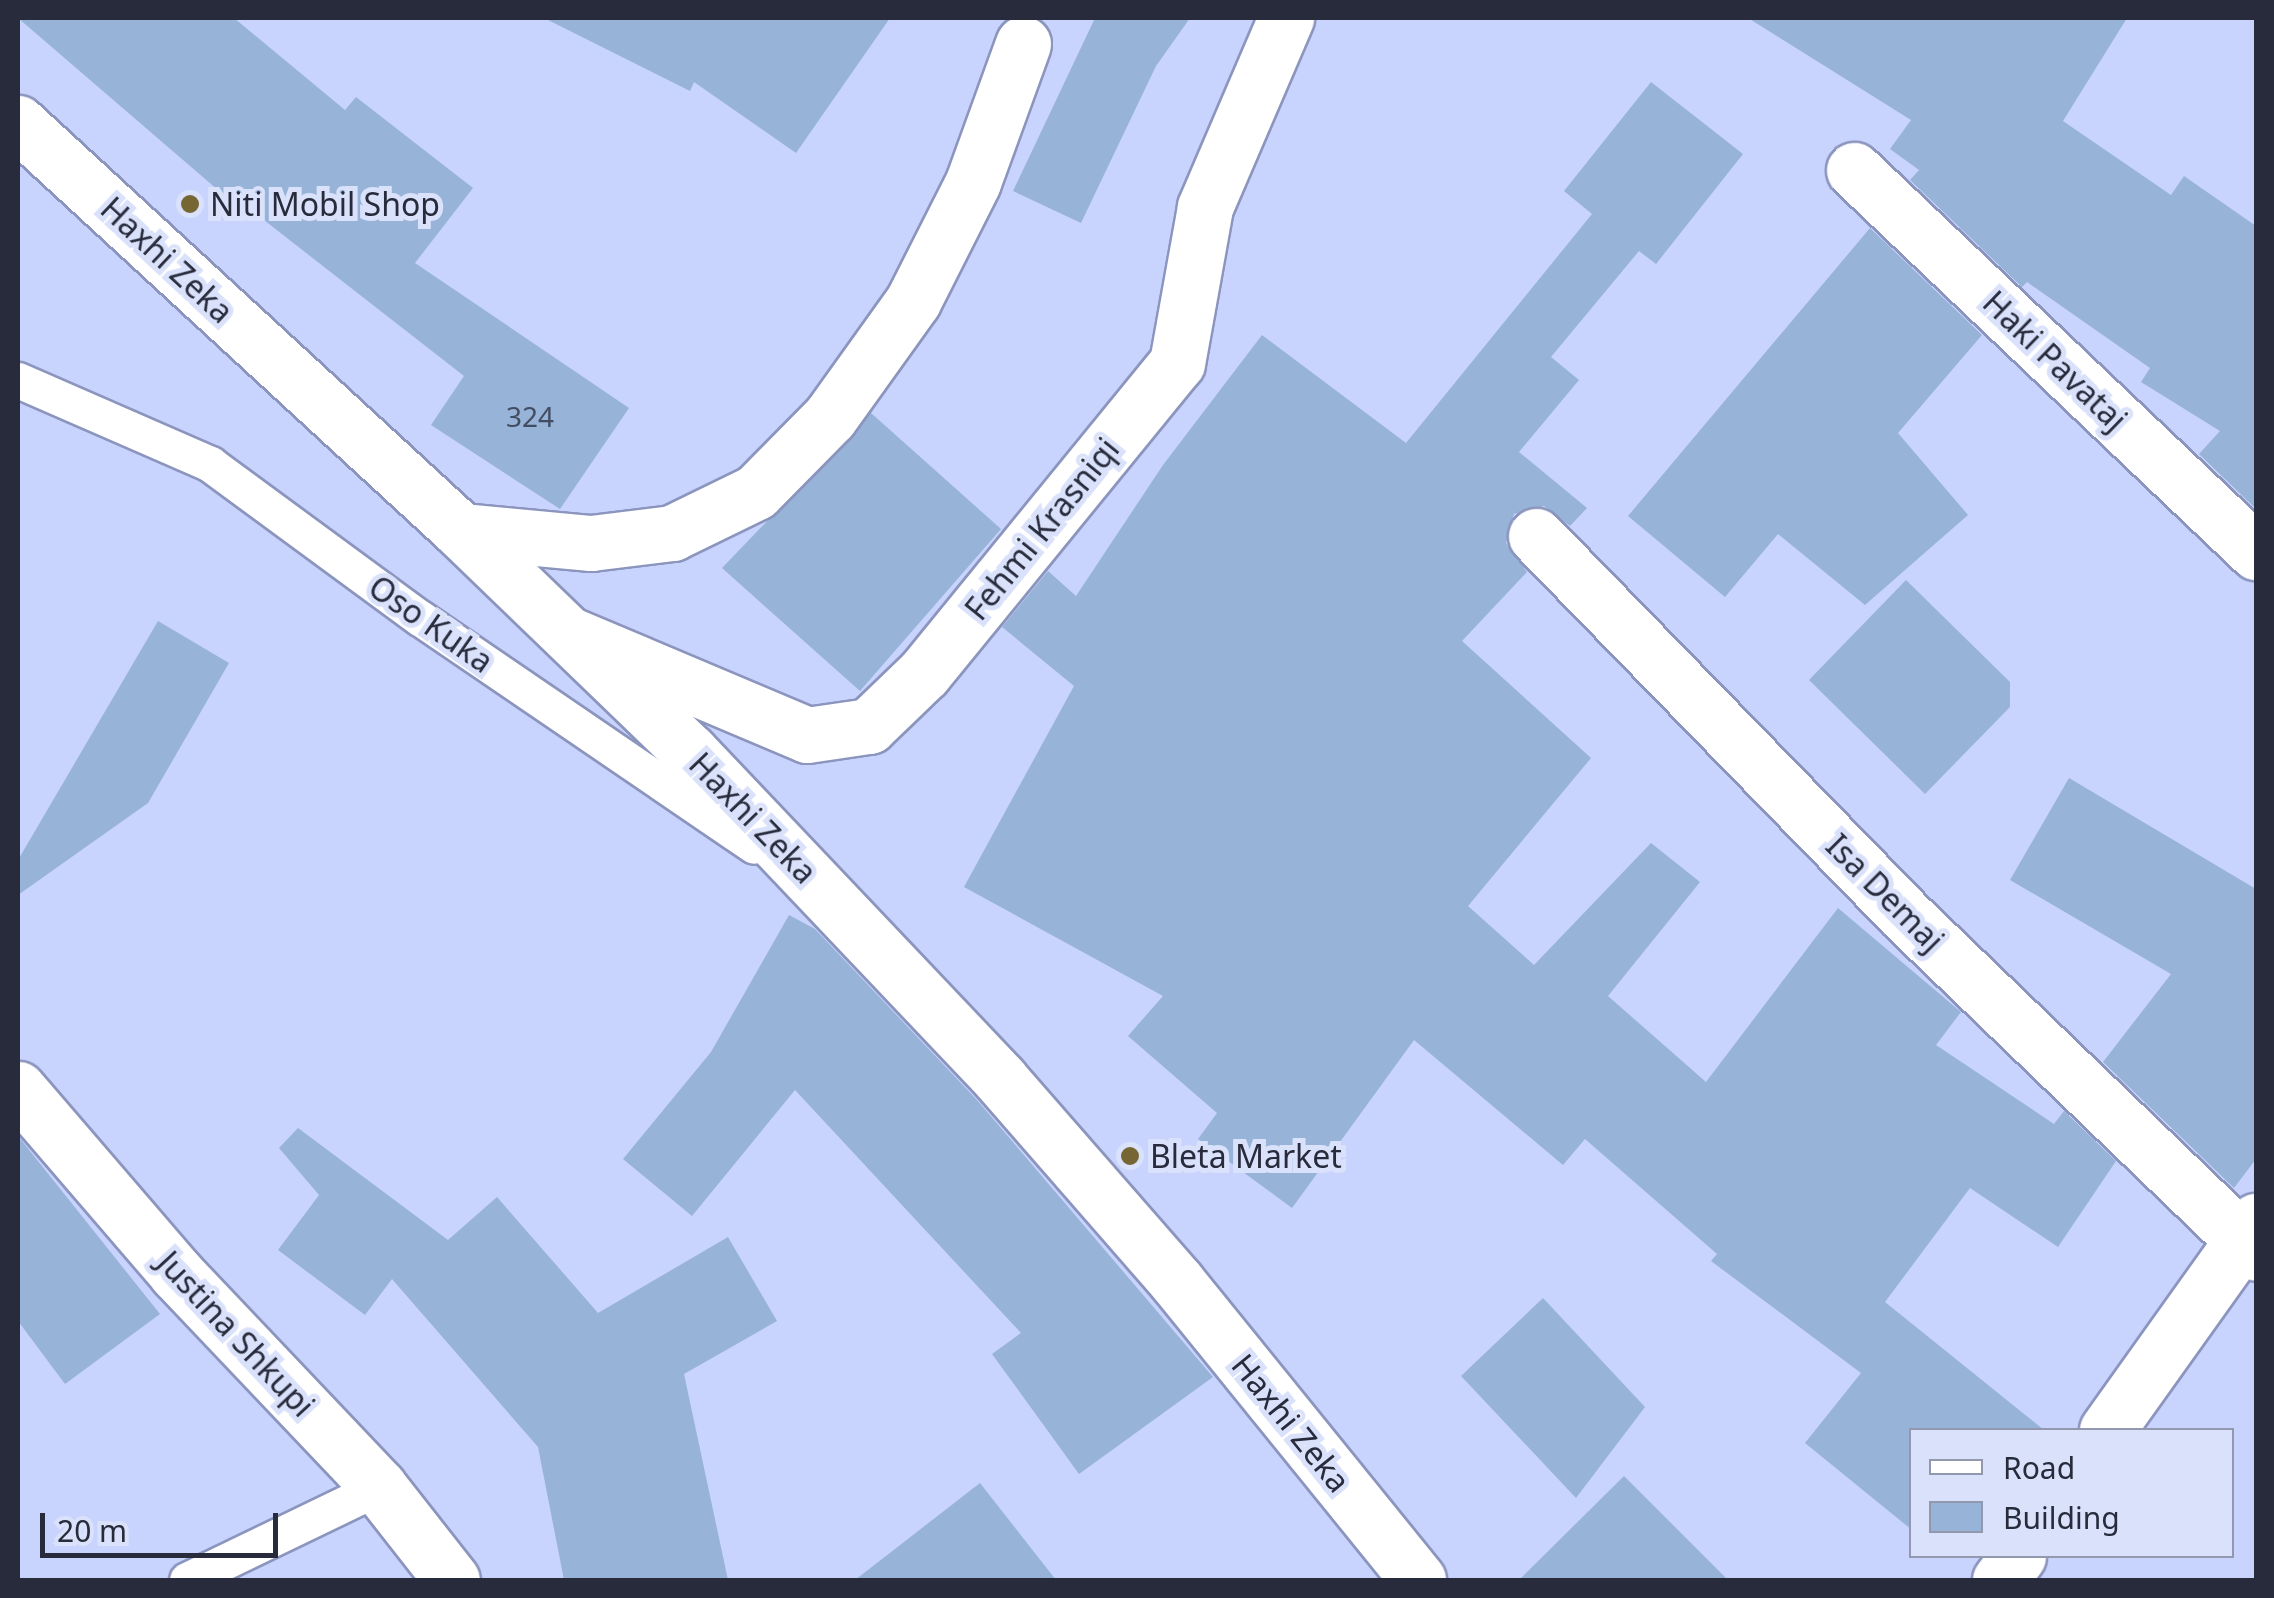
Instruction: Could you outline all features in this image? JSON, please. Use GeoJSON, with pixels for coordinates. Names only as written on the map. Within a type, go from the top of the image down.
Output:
{"type":"FeatureCollection","features":[{"type":"Feature","properties":{"kind":"street","name":"Fehmi Krasniqi"},"geometry":{"type":"LineString","coordinates":[[573,636],[807,735],[869,726],[924,674],[1177,363],[1204,206],[1286,18]]}},
{"type":"Feature","properties":{"kind":"street"},"geometry":{"type":"LineString","coordinates":[[462,530],[591,543],[672,533],[756,492],[830,417],[912,301],[974,182],[1023,44]]}},
{"type":"Feature","properties":{"kind":"street","name":"Haxhi Zeka"},"geometry":{"type":"LineString","coordinates":[[18,123],[462,530],[573,636],[829,897],[1177,1282],[1418,1580]]}},
{"type":"Feature","properties":{"kind":"street","name":"Haki Pavataj"},"geometry":{"type":"LineString","coordinates":[[1854,170],[2256,552]]}},
{"type":"Feature","properties":{"kind":"street","name":"Isa Demaj"},"geometry":{"type":"LineString","coordinates":[[1536,536],[1907,917],[2252,1238]]}},
{"type":"Feature","properties":{"kind":"street","name":"Justina Shkupi"},"geometry":{"type":"LineString","coordinates":[[18,1088],[176,1273],[379,1487],[452,1580]]}},
{"type":"Feature","properties":{"kind":"street"},"geometry":{"type":"LineString","coordinates":[[2110,1428],[2252,1238]]}},
{"type":"Feature","properties":{"kind":"street"},"geometry":{"type":"LineString","coordinates":[[2000,1580],[2016,1558]]}},
{"type":"Feature","properties":{"kind":"lane","name":"Oso Kuka"},"geometry":{"type":"LineString","coordinates":[[18,380],[210,464],[420,618],[829,897]]}},
{"type":"Feature","properties":{"kind":"lane"},"geometry":{"type":"LineString","coordinates":[[188,1580],[379,1487]]}},
{"type":"Feature","properties":{"kind":"building"},"geometry":{"type":"Polygon","coordinates":[[[18,18],[234,18],[345,110],[356,97],[473,188],[415,263],[629,408],[560,509],[431,425],[464,376],[251,210],[247,215],[18,18]]]}},
{"type":"Feature","properties":{"kind":"building"},"geometry":{"type":"Polygon","coordinates":[[[544,18],[890,18],[796,153],[694,82],[690,91],[544,18]]]}},
{"type":"Feature","properties":{"kind":"building"},"geometry":{"type":"Polygon","coordinates":[[[1095,18],[1190,18],[1156,66],[1081,223],[1013,191],[1095,18]]]}},
{"type":"Feature","properties":{"kind":"building"},"geometry":{"type":"Polygon","coordinates":[[[1748,18],[2127,18],[2063,121],[2171,195],[2184,176],[2256,226],[2256,509],[2199,454],[2220,431],[2141,382],[2150,368],[2027,282],[2022,287],[1910,180],[1919,170],[1890,149],[1911,120],[1748,18]]]}},
{"type":"Feature","properties":{"kind":"building"},"geometry":{"type":"Polygon","coordinates":[[[1651,82],[1743,154],[1656,264],[1639,251],[1551,357],[1579,380],[1519,452],[1587,508],[1570,526],[1544,506],[1514,514],[1506,543],[1527,572],[1462,641],[1591,758],[1468,906],[1534,965],[1651,843],[1700,882],[1608,996],[1706,1082],[1838,908],[1961,1012],[1936,1045],[2054,1124],[2064,1111],[2116,1161],[2058,1247],[1970,1188],[1885,1302],[2042,1428],[1909,1428],[1909,1528],[1805,1443],[1861,1373],[1711,1261],[1717,1254],[1585,1139],[1563,1165],[1414,1040],[1292,1208],[1198,1139],[1217,1113],[1128,1036],[1163,996],[964,887],[1074,686],[1002,627],[1048,571],[1076,596],[1163,465],[1262,335],[1406,443],[1592,214],[1564,191],[1651,82]]]}},
{"type":"Feature","properties":{"kind":"building"},"geometry":{"type":"Polygon","coordinates":[[[1870,228],[1982,335],[1898,433],[1968,515],[1865,605],[1778,534],[1725,597],[1628,516],[1870,228]]]}},
{"type":"Feature","properties":{"kind":"building"},"geometry":{"type":"Polygon","coordinates":[[[871,413],[1001,529],[860,691],[722,568],[871,413]]]}},
{"type":"Feature","properties":{"kind":"building"},"geometry":{"type":"Polygon","coordinates":[[[1906,580],[2010,682],[2010,707],[1925,794],[1809,680],[1906,580]]]}},
{"type":"Feature","properties":{"kind":"building"},"geometry":{"type":"Polygon","coordinates":[[[158,621],[229,663],[148,803],[18,895],[18,860],[158,621]]]}},
{"type":"Feature","properties":{"kind":"building"},"geometry":{"type":"Polygon","coordinates":[[[2069,778],[2256,889],[2256,1159],[2234,1188],[2103,1062],[2171,974],[2010,880],[2069,778]]]}},
{"type":"Feature","properties":{"kind":"building"},"geometry":{"type":"Polygon","coordinates":[[[789,915],[815,929],[977,1100],[1213,1377],[1079,1474],[992,1354],[1021,1333],[795,1090],[692,1216],[623,1159],[711,1052],[789,915]]]}},
{"type":"Feature","properties":{"kind":"building"},"geometry":{"type":"Polygon","coordinates":[[[298,1128],[448,1240],[497,1197],[598,1313],[728,1237],[777,1321],[684,1374],[728,1580],[564,1580],[538,1447],[392,1279],[365,1315],[278,1250],[319,1195],[279,1148],[298,1128]]]}},
{"type":"Feature","properties":{"kind":"building"},"geometry":{"type":"Polygon","coordinates":[[[18,1136],[160,1314],[65,1384],[18,1321],[18,1136]]]}},
{"type":"Feature","properties":{"kind":"building"},"geometry":{"type":"Polygon","coordinates":[[[1543,1298],[1645,1407],[1576,1498],[1461,1376],[1543,1298]]]}},
{"type":"Feature","properties":{"kind":"building"},"geometry":{"type":"Polygon","coordinates":[[[1624,1476],[1728,1580],[1519,1580],[1624,1476]]]}},
{"type":"Feature","properties":{"kind":"building"},"geometry":{"type":"Polygon","coordinates":[[[980,1483],[1056,1580],[855,1580],[980,1483]]]}},
{"type":"Feature","properties":{"kind":"place","name":"Niti Mobil Shop"},"geometry":{"type":"Point","coordinates":[190,204]}},
{"type":"Feature","properties":{"kind":"place","name":"Bleta Market"},"geometry":{"type":"Point","coordinates":[1130,1156]}}]}
